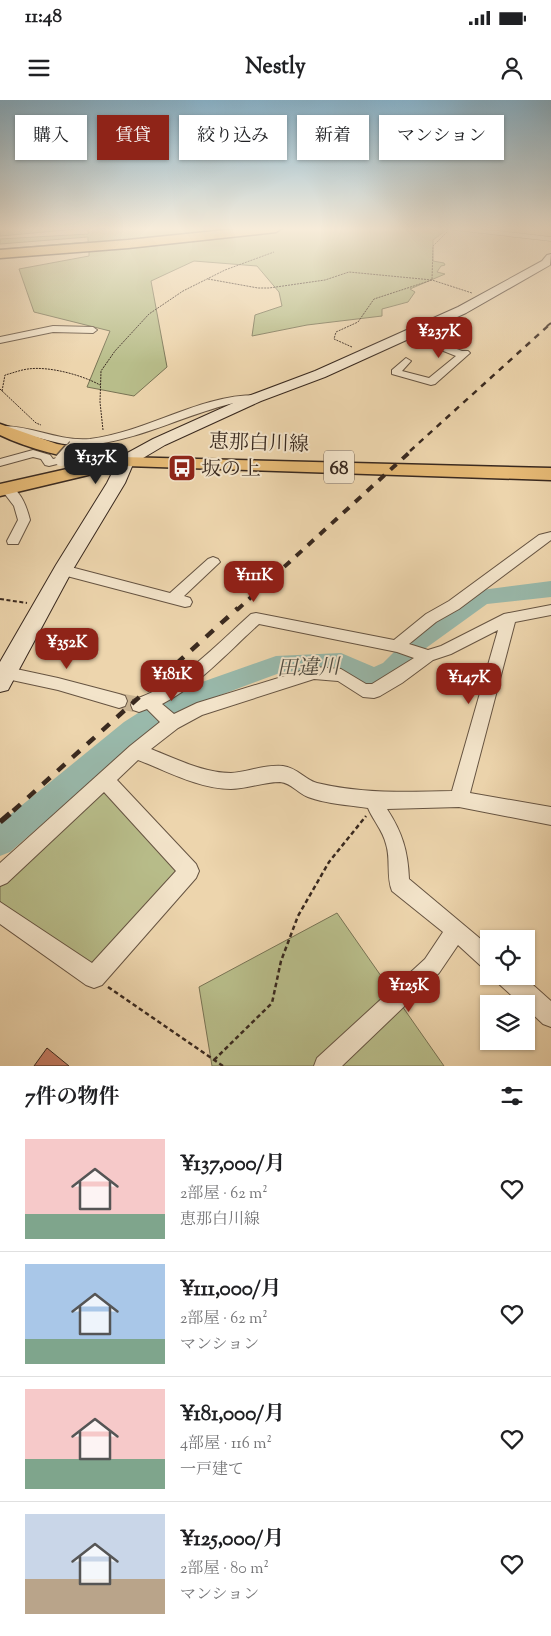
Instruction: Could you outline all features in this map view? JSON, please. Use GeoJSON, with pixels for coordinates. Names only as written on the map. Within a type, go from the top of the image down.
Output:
{"type":"FeatureCollection","features":[{"type":"Feature","properties":{"kind":"main road"},"geometry":{"type":"LineString","coordinates":[[0,429],[70,455]]}},
{"type":"Feature","properties":{"kind":"main road","name":"恵那白川線"},"geometry":{"type":"LineString","coordinates":[[3,490],[70,455],[126,461],[155,454],[551,474]]}},
{"type":"Feature","properties":{"kind":"street"},"geometry":{"type":"LineString","coordinates":[[155,454],[256,398],[320,374],[462,310],[528,273]]}},
{"type":"Feature","properties":{"kind":"street"},"geometry":{"type":"LineString","coordinates":[[0,340],[53,329],[93,330]]}},
{"type":"Feature","properties":{"kind":"street"},"geometry":{"type":"LineString","coordinates":[[406,361],[395,372],[431,382],[464,354],[409,334]]}},
{"type":"Feature","properties":{"kind":"street"},"geometry":{"type":"LineString","coordinates":[[0,463],[33,453],[46,457],[49,463],[70,455],[100,439],[238,397],[256,398]]}},
{"type":"Feature","properties":{"kind":"street"},"geometry":{"type":"LineString","coordinates":[[119,701],[58,684],[2,676],[116,483],[126,461]]}},
{"type":"Feature","properties":{"kind":"street"},"geometry":{"type":"LineString","coordinates":[[3,490],[20,506],[24,520],[13,541]]}},
{"type":"Feature","properties":{"kind":"street"},"geometry":{"type":"LineString","coordinates":[[397,646],[431,618],[454,605],[544,538],[551,536]]}},
{"type":"Feature","properties":{"kind":"street"},"geometry":{"type":"LineString","coordinates":[[63,570],[179,600],[213,562]]}},
{"type":"Feature","properties":{"kind":"street"},"geometry":{"type":"LineString","coordinates":[[0,876],[136,751],[172,723],[197,710],[314,673],[342,675],[363,690],[374,691],[396,680],[428,656],[446,650],[509,618],[551,610]]}},
{"type":"Feature","properties":{"kind":"street"},"geometry":{"type":"LineString","coordinates":[[172,723],[145,704],[171,692],[256,618],[397,646],[428,656]]}},
{"type":"Feature","properties":{"kind":"street"},"geometry":{"type":"LineString","coordinates":[[459,799],[509,618]]}},
{"type":"Feature","properties":{"kind":"street"},"geometry":{"type":"LineString","coordinates":[[136,751],[220,780],[236,782],[277,773],[290,775],[302,786],[311,790],[376,806],[459,799],[551,816]]}},
{"type":"Feature","properties":{"kind":"street"},"geometry":{"type":"LineString","coordinates":[[0,912],[94,977],[189,871],[105,780]]}},
{"type":"Feature","properties":{"kind":"street"},"geometry":{"type":"LineString","coordinates":[[376,806],[391,831],[400,853],[399,884],[480,952]]}},
{"type":"Feature","properties":{"kind":"street"},"geometry":{"type":"LineString","coordinates":[[325,1066],[432,966],[456,930]]}},
{"type":"Feature","properties":{"kind":"street"},"geometry":{"type":"LineString","coordinates":[[517,985],[551,1016]]}},
{"type":"Feature","properties":{"kind":"path"},"geometry":{"type":"LineString","coordinates":[[100,439],[103,430],[100,402],[100,371],[115,351],[149,314],[183,291],[219,273]]}},
{"type":"Feature","properties":{"kind":"path"},"geometry":{"type":"LineString","coordinates":[[208,279],[258,288],[269,288],[325,280],[346,273]]}},
{"type":"Feature","properties":{"kind":"path"},"geometry":{"type":"LineString","coordinates":[[357,273],[432,280],[486,297]]}},
{"type":"Feature","properties":{"kind":"path"},"geometry":{"type":"LineString","coordinates":[[432,273],[432,280]]}},
{"type":"Feature","properties":{"kind":"path"},"geometry":{"type":"LineString","coordinates":[[365,353],[334,339],[336,332],[358,322],[374,299],[432,280]]}},
{"type":"Feature","properties":{"kind":"path"},"geometry":{"type":"LineString","coordinates":[[43,426],[36,423],[1,390],[5,376],[29,369],[52,370],[84,376],[100,385]]}},
{"type":"Feature","properties":{"kind":"path"},"geometry":{"type":"LineString","coordinates":[[0,599],[34,604]]}},
{"type":"Feature","properties":{"kind":"path"},"geometry":{"type":"LineString","coordinates":[[214,1060],[272,1003],[281,961],[298,916],[330,862],[376,806]]}},
{"type":"Feature","properties":{"kind":"path"},"geometry":{"type":"LineString","coordinates":[[94,977],[223,1066]]}},
{"type":"Feature","properties":{"kind":"green space"},"geometry":{"type":"Polygon","coordinates":[[[20,273],[168,273],[151,281],[167,367],[134,396],[87,387],[110,331],[34,312],[20,273]]]}},
{"type":"Feature","properties":{"kind":"green space"},"geometry":{"type":"Polygon","coordinates":[[[263,273],[445,274],[410,289],[415,292],[408,302],[382,309],[382,316],[307,325],[252,336],[255,315],[282,306],[279,292],[263,273]]]}},
{"type":"Feature","properties":{"kind":"green space"},"geometry":{"type":"Polygon","coordinates":[[[102,788],[182,870],[92,968],[0,902],[0,886],[102,788]]]}},
{"type":"Feature","properties":{"kind":"green space"},"geometry":{"type":"Polygon","coordinates":[[[337,913],[444,1066],[212,1066],[199,987],[337,913]]]}},
{"type":"Feature","properties":{"kind":"building"},"geometry":{"type":"Polygon","coordinates":[[[47,1048],[69,1066],[34,1066],[47,1048]]]}},
{"type":"Feature","properties":{"kind":"waterway","name":"田違川"},"geometry":{"type":"LineString","coordinates":[[0,842],[133,730],[177,701],[276,665],[341,662],[374,678],[391,670],[418,642],[482,597],[551,589]]}},
{"type":"Feature","properties":{"kind":"tunnel"},"geometry":{"type":"LineString","coordinates":[[119,701],[139,705]]}},
{"type":"Feature","properties":{"kind":"railway"},"geometry":{"type":"LineString","coordinates":[[547,326],[551,323]]}},
{"type":"Feature","properties":{"kind":"railway"},"geometry":{"type":"LineString","coordinates":[[410,451],[549,325]]}},
{"type":"Feature","properties":{"kind":"railway"},"geometry":{"type":"LineString","coordinates":[[237,610],[412,450]]}},
{"type":"Feature","properties":{"kind":"railway"},"geometry":{"type":"LineString","coordinates":[[13,811],[238,608]]}},
{"type":"Feature","properties":{"kind":"railway"},"geometry":{"type":"LineString","coordinates":[[0,822],[14,810]]}},
{"type":"Feature","properties":{"kind":"place","name":"坂の上"},"geometry":{"type":"Point","coordinates":[182,468]}}]}
